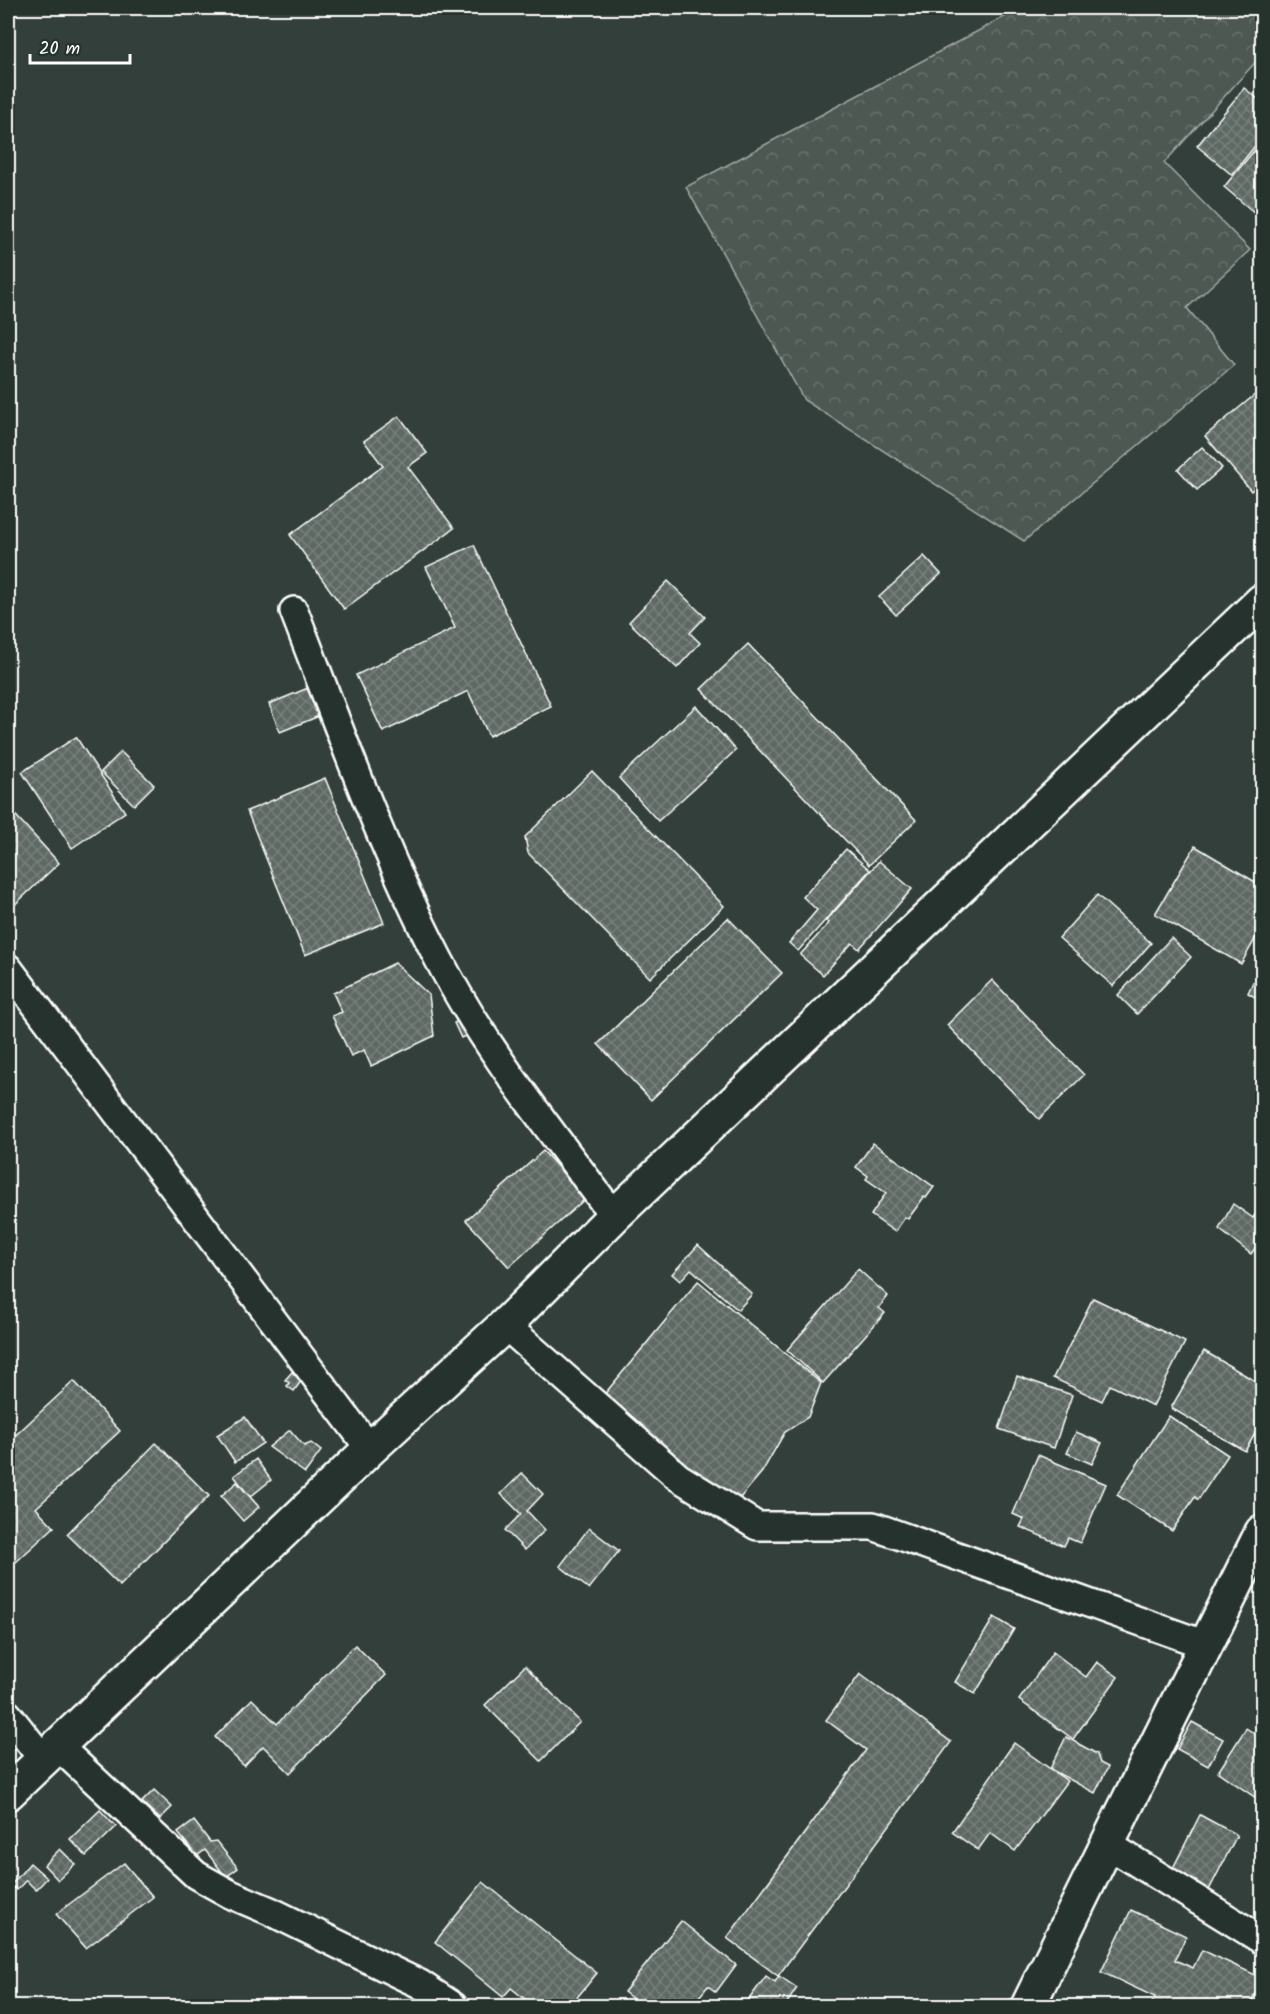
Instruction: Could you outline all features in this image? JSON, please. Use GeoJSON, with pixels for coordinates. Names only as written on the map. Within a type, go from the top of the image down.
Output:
{"type":"FeatureCollection","features":[{"type":"Feature","properties":{"kind":"main road"},"geometry":{"type":"LineString","coordinates":[[8,1793],[369,1449],[505,1325],[615,1216],[1263,601]]}},
{"type":"Feature","properties":{"kind":"main road"},"geometry":{"type":"LineString","coordinates":[[1028,2007],[1263,1532]]}},
{"type":"Feature","properties":{"kind":"street"},"geometry":{"type":"LineString","coordinates":[[294,611],[386,844],[438,958],[492,1050],[615,1216]]}},
{"type":"Feature","properties":{"kind":"street"},"geometry":{"type":"LineString","coordinates":[[8,968],[369,1449]]}},
{"type":"Feature","properties":{"kind":"street"},"geometry":{"type":"LineString","coordinates":[[505,1325],[678,1477],[757,1526],[873,1526],[1206,1645]]}},
{"type":"Feature","properties":{"kind":"street"},"geometry":{"type":"LineString","coordinates":[[8,1715],[196,1875],[230,1894],[420,1984],[453,2007]]}},
{"type":"Feature","properties":{"kind":"street"},"geometry":{"type":"LineString","coordinates":[[1107,1844],[1263,1940]]}},
{"type":"Feature","properties":{"kind":"green space"},"geometry":{"type":"Polygon","coordinates":[[[1021,8],[1262,8],[1262,55],[1164,163],[1250,250],[1187,308],[1234,365],[1024,541],[804,400],[686,187],[1021,8]]]}},
{"type":"Feature","properties":{"kind":"building"},"geometry":{"type":"Polygon","coordinates":[[[1244,88],[1262,102],[1262,137],[1232,175],[1197,146],[1244,88]]]}},
{"type":"Feature","properties":{"kind":"building"},"geometry":{"type":"Polygon","coordinates":[[[1262,141],[1262,219],[1224,187],[1262,141]]]}},
{"type":"Feature","properties":{"kind":"building"},"geometry":{"type":"Polygon","coordinates":[[[1257,393],[1262,399],[1262,482],[1251,491],[1205,436],[1257,393]]]}},
{"type":"Feature","properties":{"kind":"building"},"geometry":{"type":"Polygon","coordinates":[[[399,416],[427,453],[408,467],[454,528],[344,609],[290,535],[383,466],[364,441],[399,416]]]}},
{"type":"Feature","properties":{"kind":"building"},"geometry":{"type":"Polygon","coordinates":[[[1202,447],[1222,468],[1197,490],[1178,469],[1202,447]]]}},
{"type":"Feature","properties":{"kind":"building"},"geometry":{"type":"Polygon","coordinates":[[[474,545],[551,706],[489,736],[468,691],[383,732],[356,675],[455,628],[426,567],[474,545]]]}},
{"type":"Feature","properties":{"kind":"building"},"geometry":{"type":"Polygon","coordinates":[[[924,556],[941,574],[896,615],[879,597],[924,556]]]}},
{"type":"Feature","properties":{"kind":"building"},"geometry":{"type":"Polygon","coordinates":[[[668,581],[705,617],[690,633],[700,643],[677,668],[629,622],[668,581]]]}},
{"type":"Feature","properties":{"kind":"building"},"geometry":{"type":"Polygon","coordinates":[[[748,644],[916,820],[869,865],[701,689],[748,644]]]}},
{"type":"Feature","properties":{"kind":"building"},"geometry":{"type":"Polygon","coordinates":[[[313,686],[324,714],[280,732],[269,704],[313,686]]]}},
{"type":"Feature","properties":{"kind":"building"},"geometry":{"type":"Polygon","coordinates":[[[696,706],[736,750],[658,821],[619,778],[696,706]]]}},
{"type":"Feature","properties":{"kind":"building"},"geometry":{"type":"Polygon","coordinates":[[[76,737],[125,812],[72,848],[22,772],[76,737]]]}},
{"type":"Feature","properties":{"kind":"building"},"geometry":{"type":"Polygon","coordinates":[[[121,752],[154,785],[134,805],[101,772],[121,752]]]}},
{"type":"Feature","properties":{"kind":"building"},"geometry":{"type":"Polygon","coordinates":[[[592,771],[724,906],[650,978],[528,853],[525,837],[592,771]]]}},
{"type":"Feature","properties":{"kind":"building"},"geometry":{"type":"Polygon","coordinates":[[[325,778],[384,923],[305,955],[247,811],[325,778]]]}},
{"type":"Feature","properties":{"kind":"building"},"geometry":{"type":"Polygon","coordinates":[[[8,807],[59,863],[8,911],[9,875],[8,807]]]}},
{"type":"Feature","properties":{"kind":"building"},"geometry":{"type":"Polygon","coordinates":[[[1195,846],[1262,886],[1262,927],[1241,964],[1155,914],[1195,846]]]}},
{"type":"Feature","properties":{"kind":"building"},"geometry":{"type":"Polygon","coordinates":[[[846,849],[870,870],[798,951],[789,943],[817,910],[803,897],[846,849]]]}},
{"type":"Feature","properties":{"kind":"building"},"geometry":{"type":"Polygon","coordinates":[[[879,861],[912,889],[859,949],[852,943],[823,975],[800,955],[829,923],[826,921],[879,861]]]}},
{"type":"Feature","properties":{"kind":"building"},"geometry":{"type":"Polygon","coordinates":[[[1097,895],[1151,943],[1113,986],[1059,938],[1097,895]]]}},
{"type":"Feature","properties":{"kind":"building"},"geometry":{"type":"Polygon","coordinates":[[[728,918],[782,973],[651,1100],[598,1044],[728,918]]]}},
{"type":"Feature","properties":{"kind":"building"},"geometry":{"type":"Polygon","coordinates":[[[1171,938],[1191,957],[1137,1014],[1118,995],[1171,938]]]}},
{"type":"Feature","properties":{"kind":"building"},"geometry":{"type":"Polygon","coordinates":[[[395,963],[429,995],[434,1036],[371,1066],[364,1050],[351,1056],[332,1016],[342,1012],[333,993],[395,963]]]}},
{"type":"Feature","properties":{"kind":"building"},"geometry":{"type":"Polygon","coordinates":[[[992,980],[1084,1075],[1039,1119],[947,1025],[992,980]]]}},
{"type":"Feature","properties":{"kind":"building"},"geometry":{"type":"Polygon","coordinates":[[[1253,982],[1262,988],[1262,1001],[1248,993],[1253,982]]]}},
{"type":"Feature","properties":{"kind":"building"},"geometry":{"type":"Polygon","coordinates":[[[470,1015],[477,1030],[461,1038],[454,1023],[470,1015]]]}},
{"type":"Feature","properties":{"kind":"building"},"geometry":{"type":"Polygon","coordinates":[[[873,1143],[934,1187],[908,1219],[905,1217],[895,1232],[871,1215],[886,1193],[866,1179],[868,1176],[856,1167],[873,1143]]]}},
{"type":"Feature","properties":{"kind":"building"},"geometry":{"type":"Polygon","coordinates":[[[543,1151],[586,1198],[509,1267],[466,1220],[543,1151]]]}},
{"type":"Feature","properties":{"kind":"building"},"geometry":{"type":"Polygon","coordinates":[[[1233,1204],[1253,1218],[1262,1204],[1262,1241],[1251,1254],[1219,1229],[1233,1204]]]}},
{"type":"Feature","properties":{"kind":"building"},"geometry":{"type":"Polygon","coordinates":[[[698,1245],[752,1294],[738,1310],[691,1269],[680,1281],[672,1274],[698,1245]]]}},
{"type":"Feature","properties":{"kind":"building"},"geometry":{"type":"Polygon","coordinates":[[[858,1269],[888,1296],[879,1308],[885,1313],[823,1383],[787,1350],[858,1269]]]}},
{"type":"Feature","properties":{"kind":"building"},"geometry":{"type":"Polygon","coordinates":[[[698,1281],[821,1383],[808,1417],[785,1432],[762,1472],[734,1505],[603,1396],[698,1281]]]}},
{"type":"Feature","properties":{"kind":"building"},"geometry":{"type":"Polygon","coordinates":[[[1093,1298],[1185,1342],[1153,1406],[1110,1385],[1102,1401],[1053,1378],[1093,1298]]]}},
{"type":"Feature","properties":{"kind":"building"},"geometry":{"type":"Polygon","coordinates":[[[1204,1351],[1262,1385],[1262,1422],[1245,1451],[1171,1408],[1204,1351]]]}},
{"type":"Feature","properties":{"kind":"building"},"geometry":{"type":"Polygon","coordinates":[[[292,1372],[301,1381],[294,1391],[287,1386],[289,1383],[285,1380],[292,1372]]]}},
{"type":"Feature","properties":{"kind":"building"},"geometry":{"type":"Polygon","coordinates":[[[1017,1376],[1072,1395],[1054,1448],[999,1429],[1017,1376]]]}},
{"type":"Feature","properties":{"kind":"building"},"geometry":{"type":"Polygon","coordinates":[[[74,1381],[120,1431],[36,1508],[54,1527],[16,1562],[8,1553],[8,1442],[74,1381]]]}},
{"type":"Feature","properties":{"kind":"building"},"geometry":{"type":"Polygon","coordinates":[[[1169,1416],[1228,1455],[1198,1500],[1195,1497],[1172,1531],[1117,1495],[1169,1416]]]}},
{"type":"Feature","properties":{"kind":"building"},"geometry":{"type":"Polygon","coordinates":[[[245,1417],[263,1443],[235,1462],[217,1435],[245,1417]]]}},
{"type":"Feature","properties":{"kind":"building"},"geometry":{"type":"Polygon","coordinates":[[[290,1430],[304,1446],[311,1443],[321,1451],[305,1473],[269,1447],[290,1430]]]}},
{"type":"Feature","properties":{"kind":"building"},"geometry":{"type":"Polygon","coordinates":[[[1076,1432],[1102,1443],[1092,1464],[1067,1453],[1076,1432]]]}},
{"type":"Feature","properties":{"kind":"building"},"geometry":{"type":"Polygon","coordinates":[[[156,1443],[209,1496],[120,1586],[67,1534],[156,1443]]]}},
{"type":"Feature","properties":{"kind":"building"},"geometry":{"type":"Polygon","coordinates":[[[1038,1455],[1106,1484],[1080,1543],[1068,1538],[1064,1546],[1020,1527],[1024,1519],[1013,1514],[1038,1455]]]}},
{"type":"Feature","properties":{"kind":"building"},"geometry":{"type":"Polygon","coordinates":[[[256,1459],[271,1480],[250,1497],[234,1476],[256,1459]]]}},
{"type":"Feature","properties":{"kind":"building"},"geometry":{"type":"Polygon","coordinates":[[[522,1473],[543,1494],[527,1511],[545,1530],[525,1550],[505,1530],[521,1514],[501,1494],[522,1473]]]}},
{"type":"Feature","properties":{"kind":"building"},"geometry":{"type":"Polygon","coordinates":[[[237,1482],[259,1507],[243,1521],[221,1496],[237,1482]]]}},
{"type":"Feature","properties":{"kind":"building"},"geometry":{"type":"Polygon","coordinates":[[[589,1528],[619,1551],[589,1589],[560,1566],[589,1528]]]}},
{"type":"Feature","properties":{"kind":"building"},"geometry":{"type":"Polygon","coordinates":[[[994,1617],[1014,1629],[975,1694],[955,1682],[994,1617]]]}},
{"type":"Feature","properties":{"kind":"building"},"geometry":{"type":"Polygon","coordinates":[[[355,1645],[386,1675],[290,1773],[263,1746],[244,1766],[215,1737],[252,1699],[277,1724],[355,1645]]]}},
{"type":"Feature","properties":{"kind":"building"},"geometry":{"type":"Polygon","coordinates":[[[1053,1652],[1086,1677],[1097,1662],[1118,1677],[1073,1739],[1019,1700],[1053,1652]]]}},
{"type":"Feature","properties":{"kind":"building"},"geometry":{"type":"Polygon","coordinates":[[[525,1666],[580,1722],[541,1761],[485,1705],[525,1666]]]}},
{"type":"Feature","properties":{"kind":"building"},"geometry":{"type":"Polygon","coordinates":[[[860,1674],[951,1742],[778,1976],[727,1938],[866,1750],[826,1720],[860,1674]]]}},
{"type":"Feature","properties":{"kind":"building"},"geometry":{"type":"Polygon","coordinates":[[[1192,1722],[1223,1739],[1208,1766],[1177,1749],[1192,1722]]]}},
{"type":"Feature","properties":{"kind":"building"},"geometry":{"type":"Polygon","coordinates":[[[1246,1728],[1262,1739],[1262,1802],[1218,1772],[1246,1728]]]}},
{"type":"Feature","properties":{"kind":"building"},"geometry":{"type":"Polygon","coordinates":[[[1066,1737],[1097,1754],[1100,1763],[1108,1767],[1095,1793],[1050,1769],[1066,1737]]]}},
{"type":"Feature","properties":{"kind":"building"},"geometry":{"type":"Polygon","coordinates":[[[1014,1743],[1067,1781],[1015,1851],[990,1833],[978,1850],[952,1832],[1014,1743]]]}},
{"type":"Feature","properties":{"kind":"building"},"geometry":{"type":"Polygon","coordinates":[[[154,1790],[172,1807],[160,1819],[142,1802],[154,1790]]]}},
{"type":"Feature","properties":{"kind":"building"},"geometry":{"type":"Polygon","coordinates":[[[100,1810],[116,1827],[86,1856],[70,1839],[100,1810]]]}},
{"type":"Feature","properties":{"kind":"building"},"geometry":{"type":"Polygon","coordinates":[[[1200,1815],[1237,1835],[1207,1894],[1170,1874],[1200,1815]]]}},
{"type":"Feature","properties":{"kind":"building"},"geometry":{"type":"Polygon","coordinates":[[[194,1821],[210,1842],[216,1841],[238,1868],[226,1877],[205,1850],[197,1856],[178,1833],[194,1821]]]}},
{"type":"Feature","properties":{"kind":"building"},"geometry":{"type":"Polygon","coordinates":[[[60,1849],[75,1864],[58,1880],[44,1865],[60,1849]]]}},
{"type":"Feature","properties":{"kind":"building"},"geometry":{"type":"Polygon","coordinates":[[[30,1863],[47,1878],[36,1890],[26,1880],[17,1890],[11,1885],[30,1863]]]}},
{"type":"Feature","properties":{"kind":"building"},"geometry":{"type":"Polygon","coordinates":[[[124,1863],[153,1897],[86,1948],[56,1914],[124,1863]]]}},
{"type":"Feature","properties":{"kind":"building"},"geometry":{"type":"Polygon","coordinates":[[[483,1882],[597,1973],[570,2006],[529,2006],[531,2004],[511,1988],[503,1997],[435,1942],[483,1882]]]}},
{"type":"Feature","properties":{"kind":"building"},"geometry":{"type":"Polygon","coordinates":[[[1131,1910],[1186,1936],[1175,1960],[1193,1968],[1202,1950],[1262,1978],[1249,2006],[1150,2006],[1155,1997],[1101,1972],[1131,1910]]]}},
{"type":"Feature","properties":{"kind":"building"},"geometry":{"type":"Polygon","coordinates":[[[681,1921],[736,1965],[716,1992],[708,1986],[695,2002],[701,2006],[642,2006],[624,1992],[681,1921]]]}},
{"type":"Feature","properties":{"kind":"building"},"geometry":{"type":"Polygon","coordinates":[[[766,1976],[775,1982],[779,1976],[797,1988],[785,2006],[744,2006],[766,1976]]]}}]}
